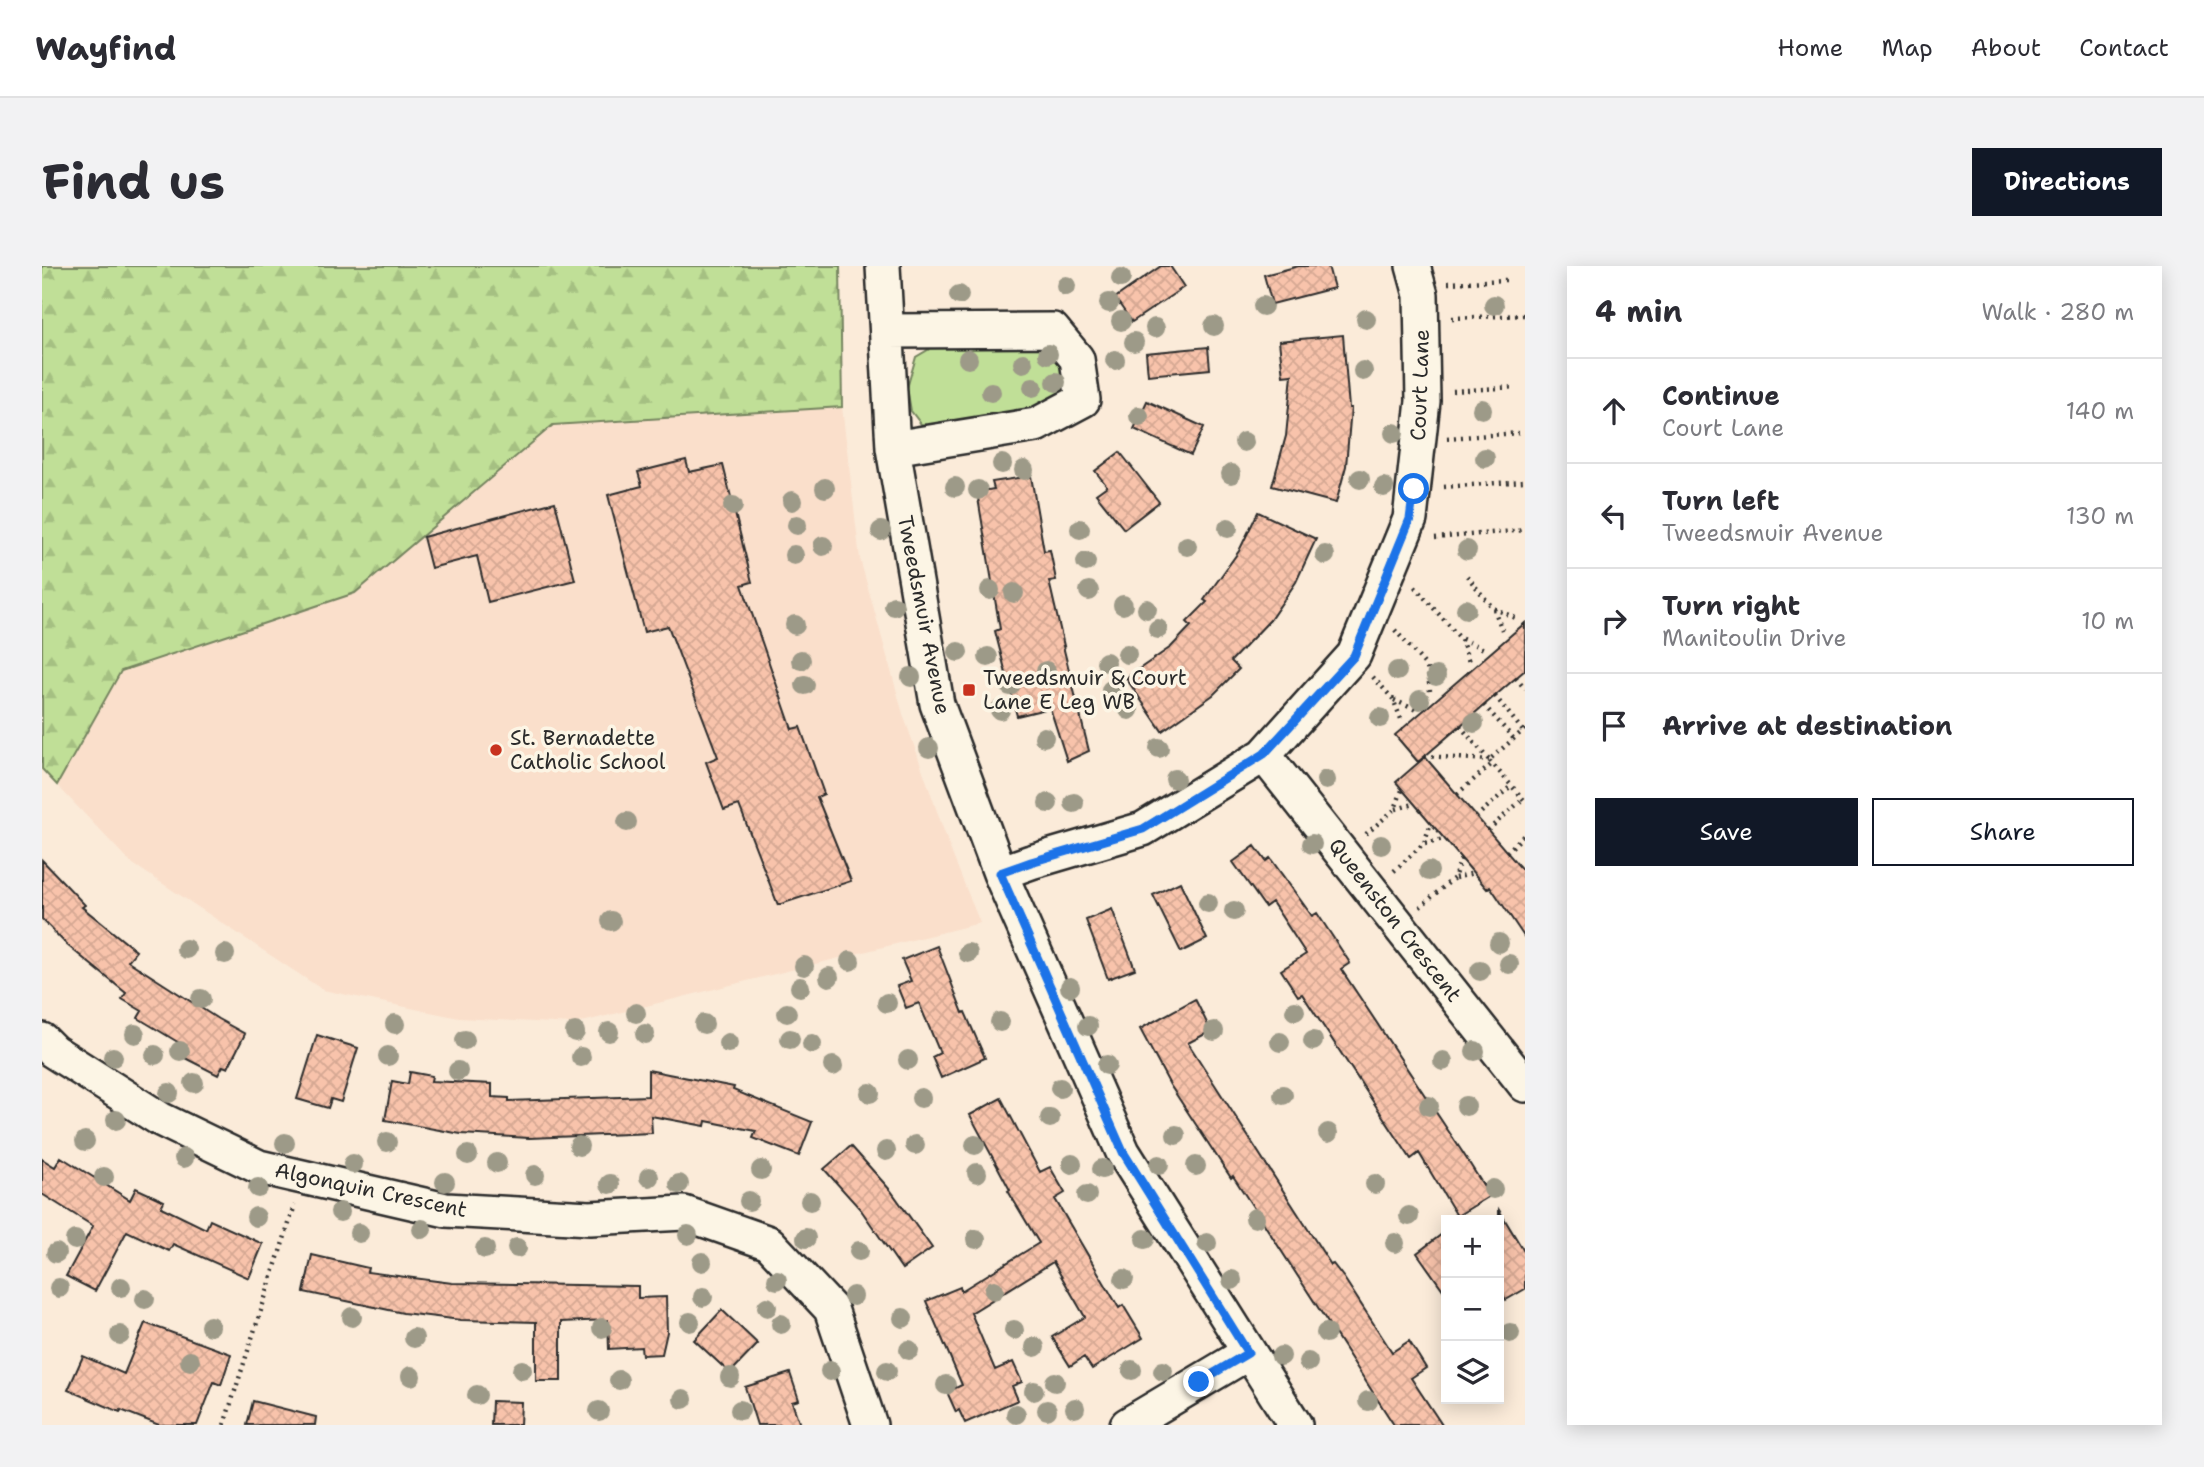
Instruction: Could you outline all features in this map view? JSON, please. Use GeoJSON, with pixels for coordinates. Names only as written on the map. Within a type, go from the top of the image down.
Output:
{"type":"FeatureCollection","features":[{"type":"Feature","properties":{"kind":"street","name":"Tweedsmuir Avenue"},"geometry":{"type":"LineString","coordinates":[[883,266],[893,448],[937,704],[1000,873],[1123,1152],[1295,1425]]}},
{"type":"Feature","properties":{"kind":"street","name":"Court Lane"},"geometry":{"type":"LineString","coordinates":[[1000,873],[1143,829],[1264,754],[1354,656],[1410,519],[1423,392],[1421,295],[1416,276]]}},
{"type":"Feature","properties":{"kind":"street"},"geometry":{"type":"LineString","coordinates":[[887,331],[1053,330],[1077,359],[1083,400],[1036,425],[893,448]]}},
{"type":"Feature","properties":{"kind":"street","name":"Queenston Crescent"},"geometry":{"type":"LineString","coordinates":[[1264,754],[1525,1085]]}},
{"type":"Feature","properties":{"kind":"street","name":"Algonquin Crescent"},"geometry":{"type":"LineString","coordinates":[[42,1040],[53,1051],[160,1119],[259,1167],[446,1210],[590,1218],[684,1213],[769,1243],[831,1309],[870,1425]]}},
{"type":"Feature","properties":{"kind":"street"},"geometry":{"type":"LineString","coordinates":[[1127,1425],[1248,1353]]}},
{"type":"Feature","properties":{"kind":"path"},"geometry":{"type":"LineString","coordinates":[[1416,276],[1506,280]]}},
{"type":"Feature","properties":{"kind":"path"},"geometry":{"type":"LineString","coordinates":[[1422,321],[1525,315]]}},
{"type":"Feature","properties":{"kind":"path"},"geometry":{"type":"LineString","coordinates":[[1423,392],[1515,387]]}},
{"type":"Feature","properties":{"kind":"path"},"geometry":{"type":"LineString","coordinates":[[1419,440],[1519,433]]}},
{"type":"Feature","properties":{"kind":"path"},"geometry":{"type":"LineString","coordinates":[[1414,489],[1524,481]]}},
{"type":"Feature","properties":{"kind":"path"},"geometry":{"type":"LineString","coordinates":[[1402,539],[1449,538],[1525,530]]}},
{"type":"Feature","properties":{"kind":"path"},"geometry":{"type":"LineString","coordinates":[[1467,576],[1493,608],[1502,631]]}},
{"type":"Feature","properties":{"kind":"path"},"geometry":{"type":"LineString","coordinates":[[1413,584],[1460,638],[1469,662]]}},
{"type":"Feature","properties":{"kind":"path"},"geometry":{"type":"LineString","coordinates":[[1375,607],[1427,667],[1447,678]]}},
{"type":"Feature","properties":{"kind":"path"},"geometry":{"type":"LineString","coordinates":[[1493,608],[1518,619]]}},
{"type":"Feature","properties":{"kind":"path"},"geometry":{"type":"LineString","coordinates":[[1460,638],[1483,649]]}},
{"type":"Feature","properties":{"kind":"path"},"geometry":{"type":"LineString","coordinates":[[1354,656],[1393,699],[1401,719]]}},
{"type":"Feature","properties":{"kind":"path"},"geometry":{"type":"LineString","coordinates":[[1427,667],[1430,691]]}},
{"type":"Feature","properties":{"kind":"path"},"geometry":{"type":"LineString","coordinates":[[1516,678],[1525,690]]}},
{"type":"Feature","properties":{"kind":"path"},"geometry":{"type":"LineString","coordinates":[[1457,794],[1524,730],[1495,696]]}},
{"type":"Feature","properties":{"kind":"path"},"geometry":{"type":"LineString","coordinates":[[1393,699],[1416,710]]}},
{"type":"Feature","properties":{"kind":"path"},"geometry":{"type":"LineString","coordinates":[[1484,705],[1514,739]]}},
{"type":"Feature","properties":{"kind":"path"},"geometry":{"type":"LineString","coordinates":[[1460,726],[1524,800],[1488,830]]}},
{"type":"Feature","properties":{"kind":"path"},"geometry":{"type":"LineString","coordinates":[[1425,756],[1491,762]]}},
{"type":"Feature","properties":{"kind":"path"},"geometry":{"type":"LineString","coordinates":[[1476,817],[1511,786]]}},
{"type":"Feature","properties":{"kind":"path"},"geometry":{"type":"LineString","coordinates":[[1395,809],[1402,790]]}},
{"type":"Feature","properties":{"kind":"path"},"geometry":{"type":"LineString","coordinates":[[1342,853],[1395,809],[1414,804]]}},
{"type":"Feature","properties":{"kind":"path"},"geometry":{"type":"LineString","coordinates":[[1371,890],[1424,843],[1431,823]]}},
{"type":"Feature","properties":{"kind":"path"},"geometry":{"type":"LineString","coordinates":[[1507,852],[1525,834]]}},
{"type":"Feature","properties":{"kind":"path"},"geometry":{"type":"LineString","coordinates":[[1424,843],[1444,839]]}},
{"type":"Feature","properties":{"kind":"path"},"geometry":{"type":"LineString","coordinates":[[1454,878],[1461,858]]}},
{"type":"Feature","properties":{"kind":"path"},"geometry":{"type":"LineString","coordinates":[[1399,925],[1454,878],[1474,873]]}},
{"type":"Feature","properties":{"kind":"path"},"geometry":{"type":"LineString","coordinates":[[224,1425],[287,1228],[306,1178]]}},
{"type":"Feature","properties":{"kind":"shaded area","name":"St. Bernadette Catholic School"},"geometry":{"type":"Polygon","coordinates":[[[842,407],[860,559],[903,714],[951,851],[980,923],[574,1024],[459,1018],[323,990],[130,862],[57,785],[121,671],[355,593],[553,425],[842,407]]]}},
{"type":"Feature","properties":{"kind":"green space"},"geometry":{"type":"Polygon","coordinates":[[[42,266],[840,266],[842,407],[553,425],[355,593],[121,671],[57,785],[42,769],[42,266]]]}},
{"type":"Feature","properties":{"kind":"green space"},"geometry":{"type":"Polygon","coordinates":[[[1052,346],[1064,360],[1065,395],[1054,405],[939,425],[921,424],[911,411],[907,388],[916,357],[933,347],[1052,346]]]}},
{"type":"Feature","properties":{"kind":"building"},"geometry":{"type":"Polygon","coordinates":[[[1161,266],[1170,266],[1184,287],[1132,322],[1115,298],[1161,266]]]}},
{"type":"Feature","properties":{"kind":"building"},"geometry":{"type":"Polygon","coordinates":[[[1299,266],[1328,266],[1334,288],[1272,304],[1264,275],[1299,266]]]}},
{"type":"Feature","properties":{"kind":"building"},"geometry":{"type":"Polygon","coordinates":[[[1343,335],[1351,408],[1346,466],[1336,503],[1272,486],[1286,436],[1292,375],[1283,376],[1279,341],[1343,335]]]}},
{"type":"Feature","properties":{"kind":"building"},"geometry":{"type":"Polygon","coordinates":[[[1208,347],[1210,369],[1148,375],[1146,353],[1208,347]]]}},
{"type":"Feature","properties":{"kind":"building"},"geometry":{"type":"Polygon","coordinates":[[[1147,401],[1204,427],[1191,455],[1134,429],[1147,401]]]}},
{"type":"Feature","properties":{"kind":"building"},"geometry":{"type":"Polygon","coordinates":[[[1120,452],[1159,502],[1124,529],[1096,494],[1107,486],[1095,471],[1120,452]]]}},
{"type":"Feature","properties":{"kind":"building"},"geometry":{"type":"Polygon","coordinates":[[[686,460],[689,472],[723,465],[752,582],[742,585],[792,729],[800,727],[824,794],[817,797],[851,881],[778,905],[739,805],[724,810],[706,762],[718,757],[668,626],[644,632],[608,495],[642,486],[638,472],[686,460]]]}},
{"type":"Feature","properties":{"kind":"building"},"geometry":{"type":"Polygon","coordinates":[[[1031,476],[1044,551],[1050,550],[1056,580],[1049,581],[1089,751],[1067,761],[1050,708],[1017,716],[995,631],[1000,629],[977,492],[994,489],[992,482],[1031,476]]]}},
{"type":"Feature","properties":{"kind":"building"},"geometry":{"type":"Polygon","coordinates":[[[555,502],[575,580],[488,602],[477,556],[431,568],[423,537],[555,502]]]}},
{"type":"Feature","properties":{"kind":"building"},"geometry":{"type":"Polygon","coordinates":[[[1258,512],[1316,539],[1296,582],[1270,620],[1231,661],[1239,669],[1213,695],[1162,731],[1126,678],[1171,647],[1191,626],[1187,622],[1207,602],[1204,600],[1239,551],[1258,512]]]}},
{"type":"Feature","properties":{"kind":"building"},"geometry":{"type":"Polygon","coordinates":[[[1525,623],[1525,670],[1418,762],[1395,735],[1525,623]]]}},
{"type":"Feature","properties":{"kind":"building"},"geometry":{"type":"Polygon","coordinates":[[[1425,757],[1525,873],[1525,938],[1490,886],[1487,889],[1396,782],[1425,757]]]}},
{"type":"Feature","properties":{"kind":"building"},"geometry":{"type":"Polygon","coordinates":[[[1255,846],[1266,861],[1270,858],[1312,916],[1317,913],[1350,963],[1341,969],[1490,1196],[1456,1215],[1419,1153],[1411,1159],[1302,994],[1298,996],[1281,970],[1306,954],[1272,902],[1265,907],[1233,862],[1255,846]]]}},
{"type":"Feature","properties":{"kind":"building"},"geometry":{"type":"Polygon","coordinates":[[[42,860],[85,905],[82,907],[136,951],[128,961],[245,1034],[228,1068],[223,1066],[218,1075],[181,1056],[186,1047],[138,1018],[142,1011],[122,999],[126,993],[67,945],[42,919],[42,860]]]}},
{"type":"Feature","properties":{"kind":"building"},"geometry":{"type":"Polygon","coordinates":[[[1180,882],[1207,939],[1181,952],[1153,895],[1180,882]]]}},
{"type":"Feature","properties":{"kind":"building"},"geometry":{"type":"Polygon","coordinates":[[[1112,909],[1135,969],[1108,979],[1086,920],[1112,909]]]}},
{"type":"Feature","properties":{"kind":"building"},"geometry":{"type":"Polygon","coordinates":[[[937,946],[963,1013],[965,1012],[985,1058],[941,1078],[932,1057],[940,1053],[919,1003],[906,1008],[897,986],[911,981],[902,960],[937,946]]]}},
{"type":"Feature","properties":{"kind":"building"},"geometry":{"type":"Polygon","coordinates":[[[1195,999],[1211,1031],[1188,1043],[1331,1265],[1333,1264],[1344,1278],[1392,1352],[1409,1341],[1426,1368],[1411,1378],[1442,1425],[1394,1425],[1233,1176],[1231,1178],[1170,1085],[1140,1029],[1195,999]]]}},
{"type":"Feature","properties":{"kind":"building"},"geometry":{"type":"Polygon","coordinates":[[[317,1035],[358,1048],[341,1102],[331,1099],[328,1108],[297,1099],[317,1035]]]}},
{"type":"Feature","properties":{"kind":"building"},"geometry":{"type":"Polygon","coordinates":[[[648,1070],[734,1087],[733,1090],[812,1122],[799,1156],[753,1138],[756,1131],[706,1121],[705,1126],[651,1116],[652,1133],[529,1138],[461,1134],[385,1120],[392,1081],[408,1084],[410,1072],[432,1076],[431,1081],[492,1084],[492,1097],[509,1098],[509,1101],[648,1096],[648,1070]]]}},
{"type":"Feature","properties":{"kind":"building"},"geometry":{"type":"Polygon","coordinates":[[[1001,1098],[1040,1172],[1050,1167],[1065,1193],[1055,1199],[1119,1308],[1123,1305],[1143,1338],[1092,1369],[1084,1357],[1070,1366],[1052,1337],[1085,1317],[1053,1262],[971,1313],[995,1370],[1013,1362],[1022,1382],[1012,1386],[1018,1400],[965,1423],[959,1410],[956,1412],[947,1392],[962,1385],[926,1301],[960,1287],[961,1291],[1039,1243],[1008,1191],[1010,1190],[970,1115],[1001,1098]]]}},
{"type":"Feature","properties":{"kind":"building"},"geometry":{"type":"Polygon","coordinates":[[[851,1146],[891,1191],[932,1248],[902,1269],[861,1210],[824,1169],[851,1146]]]}},
{"type":"Feature","properties":{"kind":"building"},"geometry":{"type":"Polygon","coordinates":[[[61,1157],[130,1200],[136,1188],[164,1201],[161,1207],[206,1229],[210,1220],[263,1244],[249,1278],[173,1244],[169,1251],[127,1231],[95,1291],[66,1276],[93,1226],[42,1194],[42,1159],[55,1167],[61,1157]]]}},
{"type":"Feature","properties":{"kind":"building"},"geometry":{"type":"Polygon","coordinates":[[[1504,1218],[1525,1253],[1525,1289],[1506,1300],[1504,1218]]]}},
{"type":"Feature","properties":{"kind":"building"},"geometry":{"type":"Polygon","coordinates":[[[1441,1235],[1441,1287],[1417,1253],[1441,1235]]]}},
{"type":"Feature","properties":{"kind":"building"},"geometry":{"type":"Polygon","coordinates":[[[312,1255],[368,1268],[367,1272],[452,1283],[638,1286],[638,1298],[666,1297],[667,1332],[662,1354],[642,1355],[641,1347],[609,1349],[608,1320],[561,1322],[561,1381],[536,1381],[536,1322],[461,1320],[403,1313],[304,1292],[312,1255]]]}},
{"type":"Feature","properties":{"kind":"building"},"geometry":{"type":"Polygon","coordinates":[[[722,1310],[758,1344],[730,1373],[694,1340],[722,1310]]]}},
{"type":"Feature","properties":{"kind":"building"},"geometry":{"type":"Polygon","coordinates":[[[145,1323],[231,1354],[221,1385],[214,1382],[197,1425],[159,1425],[68,1390],[83,1356],[124,1374],[145,1323]]]}},
{"type":"Feature","properties":{"kind":"building"},"geometry":{"type":"Polygon","coordinates":[[[790,1373],[799,1400],[792,1402],[800,1425],[757,1425],[745,1387],[790,1373]]]}},
{"type":"Feature","properties":{"kind":"building"},"geometry":{"type":"Polygon","coordinates":[[[253,1401],[316,1417],[315,1425],[247,1425],[253,1401]]]}},
{"type":"Feature","properties":{"kind":"building"},"geometry":{"type":"Polygon","coordinates":[[[492,1401],[521,1402],[520,1425],[491,1425],[492,1401]]]}},
{"type":"Feature","properties":{"kind":"place","name":"Tweedsmuir & Court Lane E Leg WB"},"geometry":{"type":"Point","coordinates":[969,690]}},
{"type":"Feature","properties":{"kind":"place","name":"St. Bernadette Catholic School"},"geometry":{"type":"Point","coordinates":[496,750]}},
{"type":"Feature","properties":{"kind":"route"},"geometry":{"type":"LineString","coordinates":[[1199,1382],[1248,1353],[1123,1152],[1000,873],[1143,829],[1264,754],[1354,656],[1410,519],[1414,489]]}}]}
